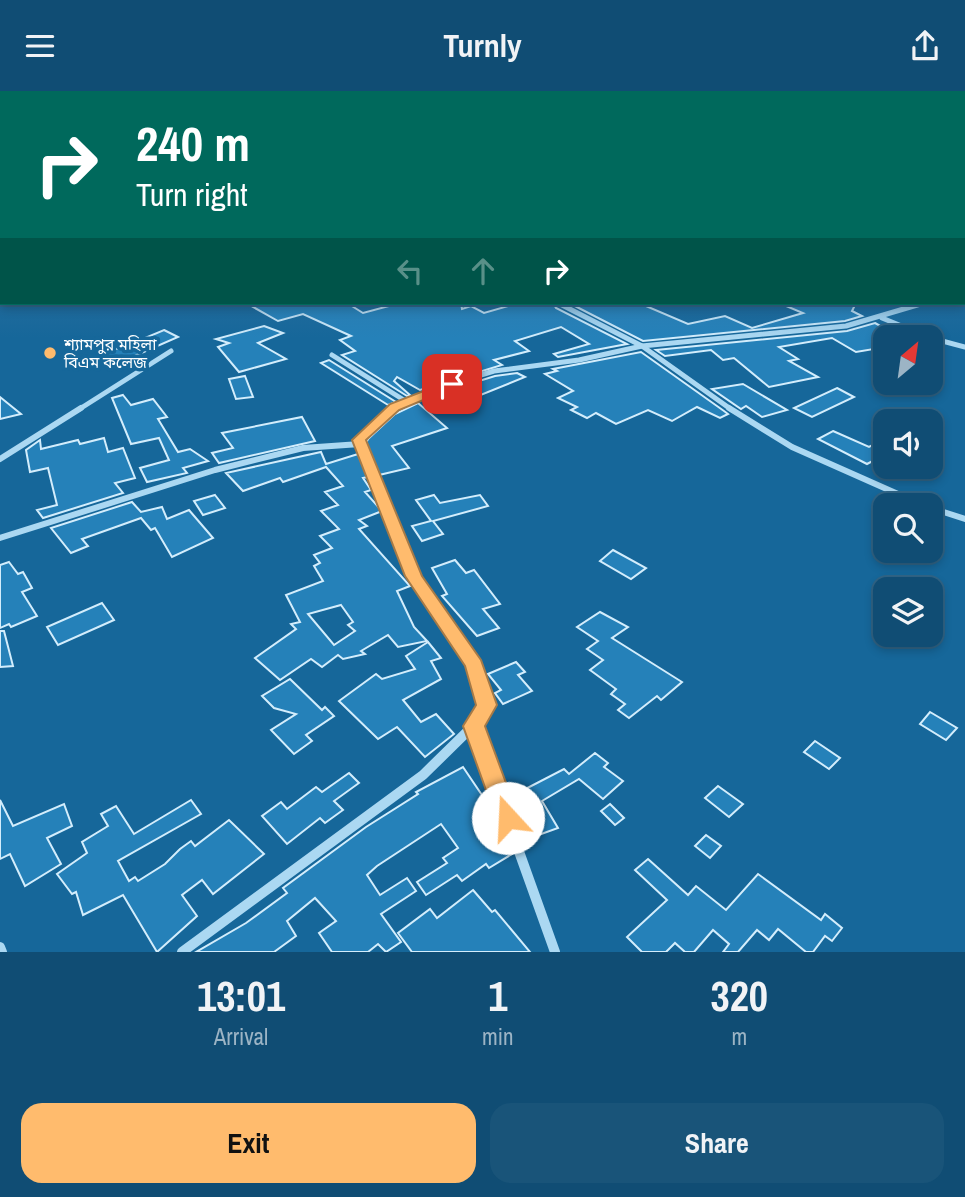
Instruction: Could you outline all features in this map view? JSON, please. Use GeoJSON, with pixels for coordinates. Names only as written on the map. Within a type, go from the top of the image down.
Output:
{"type":"FeatureCollection","features":[{"type":"Feature","properties":{"kind":"street"},"geometry":{"type":"LineString","coordinates":[[562,305],[642,346],[752,423],[792,447],[894,493]]}},
{"type":"Feature","properties":{"kind":"street"},"geometry":{"type":"LineString","coordinates":[[182,952],[423,775],[474,726],[487,705],[474,665],[414,576],[360,444],[359,440],[368,428],[407,402],[432,390],[494,371],[579,360],[642,346],[846,325],[882,318],[918,305]]}},
{"type":"Feature","properties":{"kind":"street"},"geometry":{"type":"LineString","coordinates":[[882,318],[899,325]]}},
{"type":"Feature","properties":{"kind":"street"},"geometry":{"type":"LineString","coordinates":[[943,341],[965,347]]}},
{"type":"Feature","properties":{"kind":"street"},"geometry":{"type":"LineString","coordinates":[[0,459],[171,351]]}},
{"type":"Feature","properties":{"kind":"street"},"geometry":{"type":"LineString","coordinates":[[332,355],[407,402]]}},
{"type":"Feature","properties":{"kind":"street"},"geometry":{"type":"LineString","coordinates":[[0,538],[215,470],[303,448],[360,444]]}},
{"type":"Feature","properties":{"kind":"street"},"geometry":{"type":"LineString","coordinates":[[943,512],[965,519]]}},
{"type":"Feature","properties":{"kind":"street"},"geometry":{"type":"LineString","coordinates":[[474,726],[555,952]]}},
{"type":"Feature","properties":{"kind":"building"},"geometry":{"type":"Polygon","coordinates":[[[250,305],[350,305],[363,313],[393,305],[461,305],[462,309],[471,306],[484,313],[512,305],[554,305],[627,344],[558,357],[554,354],[589,344],[561,327],[515,341],[529,351],[494,360],[502,365],[420,390],[397,377],[394,381],[410,395],[407,396],[342,355],[355,351],[340,340],[351,336],[303,314],[278,321],[250,305]]]}},
{"type":"Feature","properties":{"kind":"building"},"geometry":{"type":"Polygon","coordinates":[[[573,305],[644,305],[688,324],[725,316],[752,328],[803,313],[784,305],[855,305],[852,311],[862,316],[845,321],[643,341],[573,305]]]}},
{"type":"Feature","properties":{"kind":"building"},"geometry":{"type":"Polygon","coordinates":[[[875,323],[879,325],[873,325],[873,349],[856,352],[832,338],[779,347],[798,359],[789,361],[818,377],[769,387],[734,358],[723,360],[711,350],[665,356],[656,350],[847,331],[875,323]]]}},
{"type":"Feature","properties":{"kind":"building"},"geometry":{"type":"Polygon","coordinates":[[[264,326],[283,333],[258,343],[286,359],[239,372],[218,347],[229,343],[216,339],[264,326]]]}},
{"type":"Feature","properties":{"kind":"building"},"geometry":{"type":"Polygon","coordinates":[[[164,330],[178,337],[114,365],[101,353],[150,340],[145,338],[164,330]]]}},
{"type":"Feature","properties":{"kind":"building"},"geometry":{"type":"Polygon","coordinates":[[[641,352],[728,414],[720,418],[697,407],[672,421],[648,410],[616,424],[596,413],[587,418],[571,410],[577,407],[558,398],[573,391],[545,374],[557,371],[553,369],[641,352]]]}},
{"type":"Feature","properties":{"kind":"building"},"geometry":{"type":"Polygon","coordinates":[[[329,360],[396,402],[388,405],[321,363],[329,360]]]}},
{"type":"Feature","properties":{"kind":"building"},"geometry":{"type":"Polygon","coordinates":[[[517,373],[525,377],[451,407],[431,396],[495,376],[517,373]]]}},
{"type":"Feature","properties":{"kind":"building"},"geometry":{"type":"Polygon","coordinates":[[[245,376],[253,397],[236,399],[229,379],[245,376]]]}},
{"type":"Feature","properties":{"kind":"building"},"geometry":{"type":"Polygon","coordinates":[[[743,384],[787,410],[762,417],[746,406],[741,409],[712,389],[743,384]]]}},
{"type":"Feature","properties":{"kind":"building"},"geometry":{"type":"Polygon","coordinates":[[[837,388],[854,397],[812,417],[794,408],[837,388]]]}},
{"type":"Feature","properties":{"kind":"building"},"geometry":{"type":"Polygon","coordinates":[[[123,395],[131,405],[153,399],[167,417],[158,419],[178,452],[190,449],[208,461],[183,468],[187,473],[147,482],[140,468],[169,460],[159,438],[131,444],[112,398],[123,395]]]}},
{"type":"Feature","properties":{"kind":"building"},"geometry":{"type":"Polygon","coordinates":[[[0,397],[21,414],[0,419],[0,397]]]}},
{"type":"Feature","properties":{"kind":"building"},"geometry":{"type":"Polygon","coordinates":[[[418,403],[447,428],[392,446],[409,468],[379,475],[366,443],[368,439],[395,414],[418,403]]]}},
{"type":"Feature","properties":{"kind":"building"},"geometry":{"type":"Polygon","coordinates":[[[302,417],[315,441],[219,463],[212,453],[233,448],[222,433],[302,417]]]}},
{"type":"Feature","properties":{"kind":"building"},"geometry":{"type":"Polygon","coordinates":[[[833,431],[869,447],[873,445],[873,461],[867,464],[818,439],[833,431]]]}},
{"type":"Feature","properties":{"kind":"building"},"geometry":{"type":"Polygon","coordinates":[[[104,438],[108,452],[123,448],[135,478],[115,483],[123,493],[43,518],[37,510],[57,505],[48,468],[30,472],[26,450],[40,440],[41,449],[78,440],[80,444],[104,438]]]}},
{"type":"Feature","properties":{"kind":"building"},"geometry":{"type":"Polygon","coordinates":[[[321,452],[326,464],[358,454],[368,477],[363,478],[371,490],[365,492],[382,511],[359,520],[367,526],[359,529],[410,586],[397,591],[414,627],[427,641],[398,647],[388,635],[361,651],[365,654],[343,659],[338,655],[322,667],[311,659],[280,680],[255,658],[296,629],[291,624],[300,622],[286,595],[323,581],[314,566],[320,563],[314,555],[332,548],[320,536],[339,529],[321,511],[338,505],[325,492],[343,486],[326,467],[283,482],[280,478],[243,491],[226,473],[321,452]],[[341,605],[308,614],[334,645],[355,631],[348,625],[353,622],[341,605]]]}},
{"type":"Feature","properties":{"kind":"building"},"geometry":{"type":"Polygon","coordinates":[[[215,495],[225,508],[203,515],[194,501],[215,495]]]}},
{"type":"Feature","properties":{"kind":"building"},"geometry":{"type":"Polygon","coordinates":[[[434,495],[440,503],[480,495],[488,506],[433,521],[443,534],[422,541],[412,526],[431,521],[416,500],[434,495]]]}},
{"type":"Feature","properties":{"kind":"building"},"geometry":{"type":"Polygon","coordinates":[[[132,502],[141,512],[162,507],[167,519],[189,510],[213,538],[172,557],[155,528],[151,530],[141,518],[82,539],[88,546],[71,553],[51,528],[132,502]]]}},
{"type":"Feature","properties":{"kind":"building"},"geometry":{"type":"Polygon","coordinates":[[[613,550],[646,568],[631,579],[600,561],[613,550]]]}},
{"type":"Feature","properties":{"kind":"building"},"geometry":{"type":"Polygon","coordinates":[[[455,560],[466,573],[474,570],[500,604],[483,609],[499,628],[477,636],[442,596],[447,594],[432,568],[455,560]]]}},
{"type":"Feature","properties":{"kind":"building"},"geometry":{"type":"Polygon","coordinates":[[[9,562],[18,574],[23,572],[32,588],[22,592],[37,616],[11,627],[9,624],[0,628],[0,565],[9,562]]]}},
{"type":"Feature","properties":{"kind":"building"},"geometry":{"type":"Polygon","coordinates":[[[102,603],[114,620],[58,645],[47,627],[102,603]]]}},
{"type":"Feature","properties":{"kind":"building"},"geometry":{"type":"Polygon","coordinates":[[[600,612],[628,627],[612,638],[682,682],[661,700],[657,696],[629,718],[618,710],[625,704],[611,694],[616,689],[590,670],[603,660],[587,649],[598,641],[577,627],[600,612]]]}},
{"type":"Feature","properties":{"kind":"building"},"geometry":{"type":"Polygon","coordinates":[[[0,631],[4,631],[13,666],[0,667],[0,631]]]}},
{"type":"Feature","properties":{"kind":"building"},"geometry":{"type":"Polygon","coordinates":[[[428,642],[441,658],[431,661],[441,679],[403,700],[421,722],[436,714],[454,734],[425,757],[397,727],[378,739],[339,701],[376,674],[382,679],[415,669],[406,656],[428,642]]]}},
{"type":"Feature","properties":{"kind":"building"},"geometry":{"type":"Polygon","coordinates":[[[516,662],[525,672],[518,675],[532,691],[503,704],[495,693],[501,690],[488,674],[516,662]]]}},
{"type":"Feature","properties":{"kind":"building"},"geometry":{"type":"Polygon","coordinates":[[[290,679],[322,710],[325,707],[334,716],[306,735],[312,741],[294,754],[271,730],[296,714],[274,708],[262,696],[290,679]]]}},
{"type":"Feature","properties":{"kind":"building"},"geometry":{"type":"Polygon","coordinates":[[[930,712],[957,728],[946,740],[920,724],[930,712]]]}},
{"type":"Feature","properties":{"kind":"building"},"geometry":{"type":"Polygon","coordinates":[[[815,741],[840,758],[829,769],[804,752],[815,741]]]}},
{"type":"Feature","properties":{"kind":"building"},"geometry":{"type":"Polygon","coordinates":[[[595,753],[608,763],[604,767],[623,781],[603,799],[579,779],[542,801],[558,828],[533,837],[510,797],[564,769],[569,774],[595,753]]]}},
{"type":"Feature","properties":{"kind":"building"},"geometry":{"type":"Polygon","coordinates":[[[463,767],[492,810],[485,814],[508,844],[512,854],[489,868],[486,864],[462,881],[457,875],[426,895],[417,882],[447,863],[443,858],[458,848],[441,824],[377,866],[367,875],[380,895],[407,878],[416,891],[381,914],[401,942],[386,952],[378,944],[368,952],[332,952],[319,933],[336,921],[315,898],[287,921],[296,936],[274,952],[196,952],[246,923],[287,893],[283,888],[366,827],[418,794],[416,792],[463,767]]]}},
{"type":"Feature","properties":{"kind":"building"},"geometry":{"type":"Polygon","coordinates":[[[349,773],[359,783],[334,801],[343,810],[325,823],[320,818],[287,844],[262,816],[281,802],[287,809],[316,787],[322,792],[349,773]]]}},
{"type":"Feature","properties":{"kind":"building"},"geometry":{"type":"Polygon","coordinates":[[[718,786],[743,804],[729,817],[705,798],[718,786]]]}},
{"type":"Feature","properties":{"kind":"building"},"geometry":{"type":"Polygon","coordinates":[[[0,800],[13,826],[64,804],[72,826],[47,838],[61,864],[25,886],[10,854],[0,859],[0,800]]]}},
{"type":"Feature","properties":{"kind":"building"},"geometry":{"type":"Polygon","coordinates":[[[191,800],[201,814],[118,861],[129,881],[135,877],[138,881],[165,864],[191,841],[195,846],[229,820],[264,854],[213,894],[202,880],[182,895],[197,916],[157,952],[123,895],[83,915],[76,892],[72,894],[57,874],[87,853],[82,842],[108,826],[101,814],[116,806],[134,834],[191,800]]]}},
{"type":"Feature","properties":{"kind":"building"},"geometry":{"type":"Polygon","coordinates":[[[610,804],[624,818],[615,825],[601,811],[610,804]]]}},
{"type":"Feature","properties":{"kind":"building"},"geometry":{"type":"Polygon","coordinates":[[[706,835],[721,846],[710,858],[695,846],[706,835]]]}},
{"type":"Feature","properties":{"kind":"building"},"geometry":{"type":"Polygon","coordinates":[[[648,859],[688,895],[696,886],[726,910],[758,874],[821,920],[825,914],[842,928],[832,941],[825,936],[813,952],[806,952],[778,929],[769,940],[757,930],[738,952],[723,952],[729,944],[713,930],[694,952],[685,952],[675,943],[666,952],[642,952],[627,937],[667,900],[635,870],[648,859]]]}},
{"type":"Feature","properties":{"kind":"building"},"geometry":{"type":"Polygon","coordinates":[[[473,890],[492,912],[495,910],[530,952],[412,952],[398,933],[430,909],[437,918],[473,890]]]}},
{"type":"Feature","properties":{"kind":"place","name":"শ্যামপুর মহিলা বিএম কলেজ"},"geometry":{"type":"Point","coordinates":[50,353]}},
{"type":"Feature","properties":{"kind":"route"},"geometry":{"type":"LineString","coordinates":[[452,384],[394,407],[368,428],[359,440],[414,576],[474,665],[487,705],[474,726],[508,818]]}}]}
